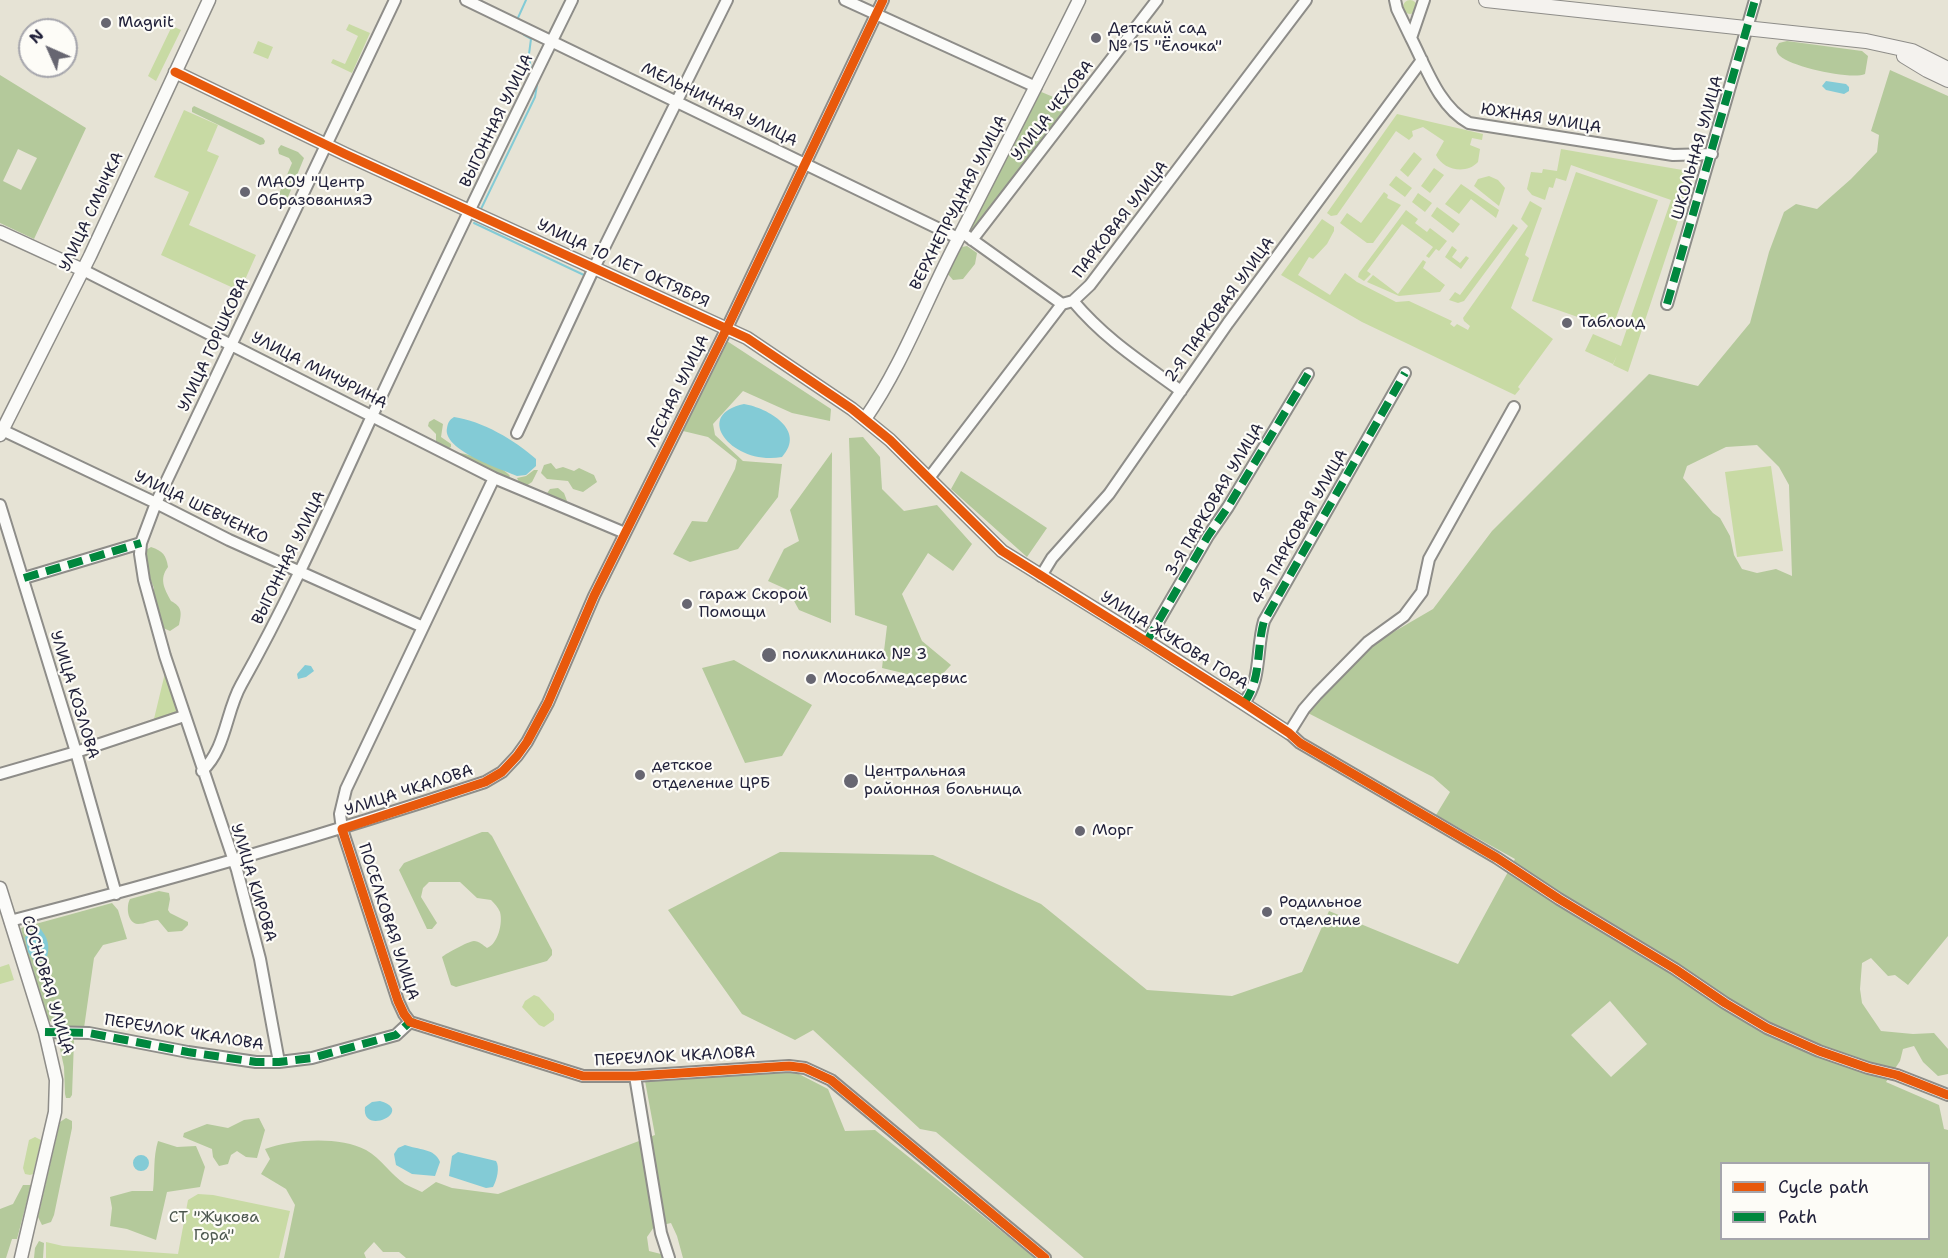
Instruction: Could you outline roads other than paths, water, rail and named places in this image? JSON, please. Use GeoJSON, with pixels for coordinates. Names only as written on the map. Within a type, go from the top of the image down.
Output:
{"type":"FeatureCollection","features":[{"type":"Feature","properties":{"kind":"main road"},"geometry":{"type":"LineString","coordinates":[[1486,0],[1881,44],[1912,51],[1948,69]]}},
{"type":"Feature","properties":{"kind":"main road"},"geometry":{"type":"LineString","coordinates":[[1881,44],[1948,80]]}},
{"type":"Feature","properties":{"kind":"street","name":"УЛИЦА СМЫЧКА"},"geometry":{"type":"LineString","coordinates":[[1,432],[83,270],[209,0]]}},
{"type":"Feature","properties":{"kind":"street","name":"УЛИЦА ГОРШКОВА"},"geometry":{"type":"LineString","coordinates":[[184,716],[144,580],[140,554],[141,543],[156,503],[395,0]]}},
{"type":"Feature","properties":{"kind":"street","name":"МЕЛЬНИЧНАЯ УЛИЦА"},"geometry":{"type":"LineString","coordinates":[[466,0],[964,237],[1062,304]]}},
{"type":"Feature","properties":{"kind":"street","name":"ВЫГОННАЯ УЛИЦА"},"geometry":{"type":"LineString","coordinates":[[202,771],[210,763],[225,729],[238,690],[300,572],[572,0]]}},
{"type":"Feature","properties":{"kind":"street"},"geometry":{"type":"LineString","coordinates":[[517,433],[594,268],[727,0]]}},
{"type":"Feature","properties":{"kind":"street"},"geometry":{"type":"LineString","coordinates":[[846,0],[1036,87]]}},
{"type":"Feature","properties":{"kind":"street","name":"ЛЕСНАЯ УЛИЦА"},"geometry":{"type":"LineString","coordinates":[[485,782],[502,772],[527,742],[548,703],[594,596],[727,328],[883,0]]}},
{"type":"Feature","properties":{"kind":"street","name":"ВЕРХНЕПРУДНАЯ УЛИЦА"},"geometry":{"type":"LineString","coordinates":[[865,419],[883,392],[964,237],[1079,0]]}},
{"type":"Feature","properties":{"kind":"street","name":"УЛИЦА ЧЕХОВА"},"geometry":{"type":"LineString","coordinates":[[964,237],[1157,0]]}},
{"type":"Feature","properties":{"kind":"street","name":"ПАРКОВАЯ УЛИЦА"},"geometry":{"type":"LineString","coordinates":[[1062,304],[1073,301],[1090,285],[1306,0]]}},
{"type":"Feature","properties":{"kind":"street","name":"ЮЖНАЯ УЛИЦА"},"geometry":{"type":"LineString","coordinates":[[1395,0],[1396,9],[1448,107],[1458,117],[1469,123],[1674,154],[1712,154]]}},
{"type":"Feature","properties":{"kind":"street"},"geometry":{"type":"LineString","coordinates":[[1411,38],[1424,0]]}},
{"type":"Feature","properties":{"kind":"street","name":"ШКОЛЬНАЯ УЛИЦА"},"geometry":{"type":"LineString","coordinates":[[1667,304],[1755,0]]}},
{"type":"Feature","properties":{"kind":"street","name":"2-Я ПАРКОВАЯ УЛИЦА"},"geometry":{"type":"LineString","coordinates":[[1041,576],[1052,558],[1109,494],[1234,314],[1422,60]]}},
{"type":"Feature","properties":{"kind":"street","name":"УЛИЦА 10 ЛЕТ ОКТЯБРЯ"},"geometry":{"type":"LineString","coordinates":[[176,72],[326,145],[727,328],[780,360],[865,419],[890,440],[1002,551],[1041,576]]}},
{"type":"Feature","properties":{"kind":"street","name":"УЛИЦА МИЧУРИНА"},"geometry":{"type":"LineString","coordinates":[[0,232],[83,270],[494,478],[625,533]]}},
{"type":"Feature","properties":{"kind":"street"},"geometry":{"type":"LineString","coordinates":[[1073,301],[1088,320],[1116,345],[1180,391]]}},
{"type":"Feature","properties":{"kind":"street"},"geometry":{"type":"LineString","coordinates":[[929,478],[1062,304]]}},
{"type":"Feature","properties":{"kind":"street","name":"4-Я ПАРКОВАЯ УЛИЦА"},"geometry":{"type":"LineString","coordinates":[[1244,703],[1256,676],[1259,638],[1264,621],[1406,373]]}},
{"type":"Feature","properties":{"kind":"street","name":"3-Я ПАРКОВАЯ УЛИЦА"},"geometry":{"type":"LineString","coordinates":[[1147,641],[1308,374]]}},
{"type":"Feature","properties":{"kind":"street"},"geometry":{"type":"LineString","coordinates":[[1514,407],[1429,559],[1422,592],[1404,616],[1368,642],[1317,694],[1304,709],[1289,733],[1300,743],[1497,858],[1558,899],[1675,969],[1767,1029],[1829,1054],[1868,1068],[1898,1075],[1948,1095]]}},
{"type":"Feature","properties":{"kind":"street","name":"УЛИЦА ШЕВЧЕНКО"},"geometry":{"type":"LineString","coordinates":[[1,432],[156,503],[229,540],[423,627]]}},
{"type":"Feature","properties":{"kind":"street","name":"ПОСЕЛКОВАЯ УЛИЦА"},"geometry":{"type":"LineString","coordinates":[[410,1022],[398,1001],[342,829],[340,814],[346,789],[494,478]]}},
{"type":"Feature","properties":{"kind":"street","name":"УЛИЦА КОЗЛОВА"},"geometry":{"type":"LineString","coordinates":[[0,505],[76,752],[116,894]]}},
{"type":"Feature","properties":{"kind":"street"},"geometry":{"type":"LineString","coordinates":[[24,578],[141,543]]}},
{"type":"Feature","properties":{"kind":"street","name":"УЛИЦА ЖУКОВА ГОРА"},"geometry":{"type":"LineString","coordinates":[[1041,576],[1289,733]]}},
{"type":"Feature","properties":{"kind":"street"},"geometry":{"type":"LineString","coordinates":[[0,774],[76,752],[184,716]]}},
{"type":"Feature","properties":{"kind":"street","name":"УЛИЦА КИРОВА"},"geometry":{"type":"LineString","coordinates":[[184,716],[234,861],[260,959],[279,1062]]}},
{"type":"Feature","properties":{"kind":"street","name":"УЛИЦА ЧКАЛОВА"},"geometry":{"type":"LineString","coordinates":[[10,921],[234,861],[342,829],[485,782]]}},
{"type":"Feature","properties":{"kind":"street","name":"СОСНОВАЯ УЛИЦА"},"geometry":{"type":"LineString","coordinates":[[0,888],[55,1065],[56,1080],[55,1112],[21,1258]]}},
{"type":"Feature","properties":{"kind":"street","name":"ПЕРЕУЛОК ЧКАЛОВА"},"geometry":{"type":"LineString","coordinates":[[45,1032],[89,1033],[188,1052],[256,1062],[279,1062],[312,1058],[396,1035],[410,1022],[583,1076],[635,1076],[789,1066],[805,1068],[831,1080],[1046,1258]]}},
{"type":"Feature","properties":{"kind":"street"},"geometry":{"type":"LineString","coordinates":[[635,1076],[661,1233],[669,1258]]}},
{"type":"Feature","properties":{"kind":"water"},"geometry":{"type":"Polygon","coordinates":[[[1826,81],[1846,84],[1849,91],[1844,94],[1826,90],[1822,86],[1826,81]]]}},
{"type":"Feature","properties":{"kind":"water"},"geometry":{"type":"Polygon","coordinates":[[[744,404],[773,415],[787,429],[790,438],[789,447],[782,457],[764,458],[748,454],[734,447],[725,438],[720,428],[721,418],[728,410],[744,404]]]}},
{"type":"Feature","properties":{"kind":"water"},"geometry":{"type":"Polygon","coordinates":[[[454,417],[487,427],[508,438],[536,459],[536,466],[526,475],[517,476],[474,458],[454,444],[448,436],[447,428],[454,417]]]}},
{"type":"Feature","properties":{"kind":"water"},"geometry":{"type":"Polygon","coordinates":[[[305,665],[311,666],[314,671],[298,679],[297,674],[305,665]]]}},
{"type":"Feature","properties":{"kind":"water"},"geometry":{"type":"Polygon","coordinates":[[[39,927],[46,939],[48,950],[46,960],[35,962],[28,952],[25,937],[39,927]]]}},
{"type":"Feature","properties":{"kind":"water"},"geometry":{"type":"Polygon","coordinates":[[[380,1101],[390,1105],[392,1110],[390,1115],[377,1121],[371,1120],[366,1116],[365,1107],[372,1102],[380,1101]]]}},
{"type":"Feature","properties":{"kind":"water"},"geometry":{"type":"Polygon","coordinates":[[[405,1145],[430,1152],[438,1157],[440,1162],[435,1176],[412,1174],[396,1165],[394,1154],[398,1148],[405,1145]]]}},
{"type":"Feature","properties":{"kind":"water"},"geometry":{"type":"Polygon","coordinates":[[[458,1152],[496,1161],[498,1174],[493,1187],[486,1188],[449,1176],[452,1156],[458,1152]]]}},
{"type":"Feature","properties":{"kind":"water"},"geometry":{"type":"Polygon","coordinates":[[[141,1155],[149,1163],[141,1171],[133,1163],[141,1155]]]}},
{"type":"Feature","properties":{"kind":"waterway"},"geometry":{"type":"LineString","coordinates":[[518,20],[526,0]]}},
{"type":"Feature","properties":{"kind":"waterway"},"geometry":{"type":"LineString","coordinates":[[524,35],[531,39],[529,54],[531,71]]}},
{"type":"Feature","properties":{"kind":"waterway"},"geometry":{"type":"LineString","coordinates":[[481,209],[535,97],[537,85]]}},
{"type":"Feature","properties":{"kind":"waterway"},"geometry":{"type":"LineString","coordinates":[[474,223],[586,276]]}},
{"type":"Feature","properties":{"kind":"place","name":"Magnit"},"geometry":{"type":"Point","coordinates":[106,23]}},
{"type":"Feature","properties":{"kind":"place","name":"Детский сад № 15 \"Ёлочка\""},"geometry":{"type":"Point","coordinates":[1096,38]}},
{"type":"Feature","properties":{"kind":"place","name":"МАОУ \"Центр ОбразованияЭ"},"geometry":{"type":"Point","coordinates":[245,192]}},
{"type":"Feature","properties":{"kind":"place","name":"Таблоид"},"geometry":{"type":"Point","coordinates":[1567,323]}},
{"type":"Feature","properties":{"kind":"place","name":"гараж Скорой Помощи"},"geometry":{"type":"Point","coordinates":[687,604]}},
{"type":"Feature","properties":{"kind":"place","name":"поликлиника № 3"},"geometry":{"type":"Point","coordinates":[769,655]}},
{"type":"Feature","properties":{"kind":"place","name":"Мособлмедсервис"},"geometry":{"type":"Point","coordinates":[811,679]}},
{"type":"Feature","properties":{"kind":"place","name":"детское отделение ЦРБ"},"geometry":{"type":"Point","coordinates":[640,775]}},
{"type":"Feature","properties":{"kind":"place","name":"Центральная районная больница"},"geometry":{"type":"Point","coordinates":[851,781]}},
{"type":"Feature","properties":{"kind":"place","name":"Морг"},"geometry":{"type":"Point","coordinates":[1080,831]}},
{"type":"Feature","properties":{"kind":"place","name":"Родильное отделение"},"geometry":{"type":"Point","coordinates":[1267,912]}},
{"type":"Feature","properties":{"kind":"park label","name":"СТ \"Жукова Гора\""},"geometry":{"type":"Point","coordinates":[214,1227]}}]}
